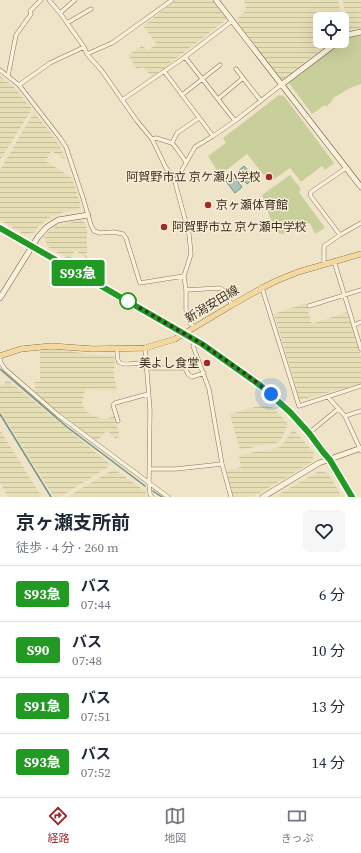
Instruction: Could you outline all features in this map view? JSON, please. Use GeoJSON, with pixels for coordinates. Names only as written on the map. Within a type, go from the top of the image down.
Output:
{"type":"FeatureCollection","features":[{"type":"Feature","properties":{"kind":"main road","name":"新潟安田線"},"geometry":{"type":"LineString","coordinates":[[0,356],[21,349],[51,346],[93,349],[145,348],[175,339],[276,281],[298,272],[361,254]]}},
{"type":"Feature","properties":{"kind":"street"},"geometry":{"type":"LineString","coordinates":[[8,76],[16,34],[31,14],[30,11],[41,0]]}},
{"type":"Feature","properties":{"kind":"street"},"geometry":{"type":"LineString","coordinates":[[48,0],[60,13],[84,47],[87,54],[102,71],[137,122],[152,140],[175,182],[189,234],[191,254],[184,276],[186,310],[190,322],[194,327]]}},
{"type":"Feature","properties":{"kind":"street"},"geometry":{"type":"LineString","coordinates":[[60,13],[75,0]]}},
{"type":"Feature","properties":{"kind":"street"},"geometry":{"type":"LineString","coordinates":[[87,54],[112,43],[172,0]]}},
{"type":"Feature","properties":{"kind":"street"},"geometry":{"type":"LineString","coordinates":[[216,0],[361,187]]}},
{"type":"Feature","properties":{"kind":"street"},"geometry":{"type":"LineString","coordinates":[[67,23],[91,9]]}},
{"type":"Feature","properties":{"kind":"street"},"geometry":{"type":"LineString","coordinates":[[122,100],[185,57],[232,21]]}},
{"type":"Feature","properties":{"kind":"street"},"geometry":{"type":"LineString","coordinates":[[349,35],[361,32]]}},
{"type":"Feature","properties":{"kind":"street"},"geometry":{"type":"LineString","coordinates":[[19,85],[50,63],[84,47]]}},
{"type":"Feature","properties":{"kind":"street"},"geometry":{"type":"LineString","coordinates":[[175,182],[194,148],[261,101],[330,48]]}},
{"type":"Feature","properties":{"kind":"street"},"geometry":{"type":"LineString","coordinates":[[185,57],[235,120]]}},
{"type":"Feature","properties":{"kind":"street"},"geometry":{"type":"LineString","coordinates":[[182,95],[220,64]]}},
{"type":"Feature","properties":{"kind":"street"},"geometry":{"type":"LineString","coordinates":[[236,69],[261,101]]}},
{"type":"Feature","properties":{"kind":"street"},"geometry":{"type":"LineString","coordinates":[[0,70],[19,85],[66,147],[91,226],[94,231],[100,233],[114,232],[123,234],[126,238],[140,283],[184,276]]}},
{"type":"Feature","properties":{"kind":"street"},"geometry":{"type":"LineString","coordinates":[[164,72],[213,136]]}},
{"type":"Feature","properties":{"kind":"street"},"geometry":{"type":"LineString","coordinates":[[218,99],[243,78]]}},
{"type":"Feature","properties":{"kind":"street"},"geometry":{"type":"LineString","coordinates":[[172,143],[177,133],[199,118]]}},
{"type":"Feature","properties":{"kind":"street"},"geometry":{"type":"LineString","coordinates":[[152,140],[156,138],[172,143],[186,162]]}},
{"type":"Feature","properties":{"kind":"street"},"geometry":{"type":"LineString","coordinates":[[340,235],[310,195],[311,192],[346,168]]}},
{"type":"Feature","properties":{"kind":"street"},"geometry":{"type":"LineString","coordinates":[[0,298],[42,231],[52,223],[64,219],[88,215]]}},
{"type":"Feature","properties":{"kind":"street"},"geometry":{"type":"LineString","coordinates":[[324,264],[324,246],[361,223]]}},
{"type":"Feature","properties":{"kind":"street"},"geometry":{"type":"LineString","coordinates":[[0,228],[196,340],[232,364],[271,394],[309,433],[330,460],[352,497]]}},
{"type":"Feature","properties":{"kind":"street"},"geometry":{"type":"LineString","coordinates":[[334,261],[361,349]]}},
{"type":"Feature","properties":{"kind":"street"},"geometry":{"type":"LineString","coordinates":[[186,290],[220,288],[223,290],[232,305]]}},
{"type":"Feature","properties":{"kind":"street"},"geometry":{"type":"LineString","coordinates":[[262,288],[299,406],[361,386]]}},
{"type":"Feature","properties":{"kind":"street"},"geometry":{"type":"LineString","coordinates":[[309,306],[361,290]]}},
{"type":"Feature","properties":{"kind":"street"},"geometry":{"type":"LineString","coordinates":[[354,325],[361,322]]}},
{"type":"Feature","properties":{"kind":"street"},"geometry":{"type":"LineString","coordinates":[[196,340],[193,346],[209,389],[222,464],[231,497]]}},
{"type":"Feature","properties":{"kind":"street"},"geometry":{"type":"LineString","coordinates":[[145,348],[150,410],[149,484],[151,495],[156,497]]}},
{"type":"Feature","properties":{"kind":"street"},"geometry":{"type":"LineString","coordinates":[[117,349],[119,363],[146,362]]}},
{"type":"Feature","properties":{"kind":"street"},"geometry":{"type":"LineString","coordinates":[[0,359],[5,369],[58,415],[168,497]]}},
{"type":"Feature","properties":{"kind":"street"},"geometry":{"type":"LineString","coordinates":[[146,368],[185,368],[188,374],[192,377],[204,373]]}},
{"type":"Feature","properties":{"kind":"street"},"geometry":{"type":"LineString","coordinates":[[118,421],[113,405],[115,403],[148,394]]}},
{"type":"Feature","properties":{"kind":"street"},"geometry":{"type":"LineString","coordinates":[[263,497],[319,463],[360,449],[345,416],[328,397]]}},
{"type":"Feature","properties":{"kind":"street"},"geometry":{"type":"LineString","coordinates":[[309,433],[338,409]]}},
{"type":"Feature","properties":{"kind":"street"},"geometry":{"type":"LineString","coordinates":[[345,416],[361,410]]}},
{"type":"Feature","properties":{"kind":"street"},"geometry":{"type":"LineString","coordinates":[[150,469],[176,469],[222,464]]}},
{"type":"Feature","properties":{"kind":"shaded area"},"geometry":{"type":"Polygon","coordinates":[[[176,0],[212,0],[227,19],[152,77],[143,67],[137,69],[128,55],[142,46],[148,50],[157,44],[143,26],[176,0]]]}},
{"type":"Feature","properties":{"kind":"shaded area"},"geometry":{"type":"Polygon","coordinates":[[[244,0],[338,0],[341,12],[313,12],[313,48],[323,48],[282,80],[236,20],[246,10],[244,0]]]}},
{"type":"Feature","properties":{"kind":"shaded area"},"geometry":{"type":"Polygon","coordinates":[[[343,0],[361,0],[361,28],[349,31],[349,12],[345,12],[343,0]]]}},
{"type":"Feature","properties":{"kind":"shaded area"},"geometry":{"type":"Polygon","coordinates":[[[0,76],[14,87],[32,109],[0,160],[0,76]]]}},
{"type":"Feature","properties":{"kind":"shaded area"},"geometry":{"type":"Polygon","coordinates":[[[34,112],[59,144],[65,159],[51,151],[46,161],[72,178],[81,206],[78,210],[52,216],[38,227],[35,232],[25,235],[0,220],[0,170],[34,112]]]}},
{"type":"Feature","properties":{"kind":"shaded area"},"geometry":{"type":"Polygon","coordinates":[[[81,220],[86,224],[87,259],[75,250],[70,260],[48,247],[44,237],[50,230],[57,226],[81,220]]]}},
{"type":"Feature","properties":{"kind":"shaded area"},"geometry":{"type":"Polygon","coordinates":[[[306,303],[312,324],[347,312],[361,357],[361,384],[300,400],[274,314],[306,303]]]}},
{"type":"Feature","properties":{"kind":"shaded area"},"geometry":{"type":"Polygon","coordinates":[[[56,349],[114,356],[115,367],[113,369],[117,391],[86,389],[82,404],[85,410],[92,416],[104,419],[119,415],[120,421],[116,424],[120,436],[116,439],[107,430],[97,441],[62,415],[35,392],[35,382],[40,382],[40,350],[56,349]]]}},
{"type":"Feature","properties":{"kind":"shaded area"},"geometry":{"type":"Polygon","coordinates":[[[8,380],[111,465],[60,497],[54,497],[0,411],[0,386],[8,380]]]}},
{"type":"Feature","properties":{"kind":"shaded area"},"geometry":{"type":"Polygon","coordinates":[[[262,405],[272,407],[288,424],[280,442],[240,450],[230,414],[262,405]]]}},
{"type":"Feature","properties":{"kind":"shaded area"},"geometry":{"type":"Polygon","coordinates":[[[293,429],[314,453],[312,462],[253,497],[233,497],[226,471],[241,467],[239,455],[281,447],[293,429]]]}},
{"type":"Feature","properties":{"kind":"shaded area"},"geometry":{"type":"Polygon","coordinates":[[[0,430],[42,497],[8,497],[0,483],[0,430]]]}},
{"type":"Feature","properties":{"kind":"shaded area"},"geometry":{"type":"Polygon","coordinates":[[[114,469],[145,491],[147,497],[67,497],[114,469]]]}},
{"type":"Feature","properties":{"kind":"shaded area"},"geometry":{"type":"Polygon","coordinates":[[[319,471],[328,473],[342,497],[274,497],[319,471]]]}},
{"type":"Feature","properties":{"kind":"green space"},"geometry":{"type":"Polygon","coordinates":[[[361,34],[361,84],[350,88],[333,98],[326,107],[325,105],[312,114],[289,83],[334,48],[349,48],[349,36],[361,34]]]}},
{"type":"Feature","properties":{"kind":"green space"},"geometry":{"type":"Polygon","coordinates":[[[279,95],[284,96],[334,163],[325,170],[322,166],[301,182],[290,168],[273,180],[266,178],[247,154],[220,175],[208,156],[226,143],[223,138],[279,95]]]}},
{"type":"Feature","properties":{"kind":"green space"},"geometry":{"type":"Polygon","coordinates":[[[290,175],[301,189],[299,192],[325,228],[315,234],[310,223],[282,234],[275,232],[262,195],[290,175]]]}},
{"type":"Feature","properties":{"kind":"water"},"geometry":{"type":"Polygon","coordinates":[[[244,166],[254,178],[247,184],[237,172],[244,166]]]}},
{"type":"Feature","properties":{"kind":"water"},"geometry":{"type":"Polygon","coordinates":[[[233,175],[242,187],[235,193],[225,180],[233,175]]]}},
{"type":"Feature","properties":{"kind":"waterway"},"geometry":{"type":"LineString","coordinates":[[0,369],[67,427],[145,486]]}},
{"type":"Feature","properties":{"kind":"waterway"},"geometry":{"type":"LineString","coordinates":[[0,414],[51,497]]}},
{"type":"Feature","properties":{"kind":"waterway"},"geometry":{"type":"LineString","coordinates":[[153,491],[162,497]]}},
{"type":"Feature","properties":{"kind":"bus line","name":"S93急"},"geometry":{"type":"LineString","coordinates":[[0,228],[176,328],[232,364],[261,386],[290,412],[309,433],[330,460],[352,497]]}},
{"type":"Feature","properties":{"kind":"place","name":"阿賀野市立 京ケ瀬小学校"},"geometry":{"type":"Point","coordinates":[269,177]}},
{"type":"Feature","properties":{"kind":"place","name":"京ヶ瀬体育館"},"geometry":{"type":"Point","coordinates":[208,205]}},
{"type":"Feature","properties":{"kind":"place","name":"阿賀野市立 京ケ瀬中学校"},"geometry":{"type":"Point","coordinates":[164,227]}},
{"type":"Feature","properties":{"kind":"place","name":"美よし食堂"},"geometry":{"type":"Point","coordinates":[207,363]}},
{"type":"Feature","properties":{"kind":"route"},"geometry":{"type":"LineString","coordinates":[[128,301],[202,344],[247,375],[271,394]]}}]}
